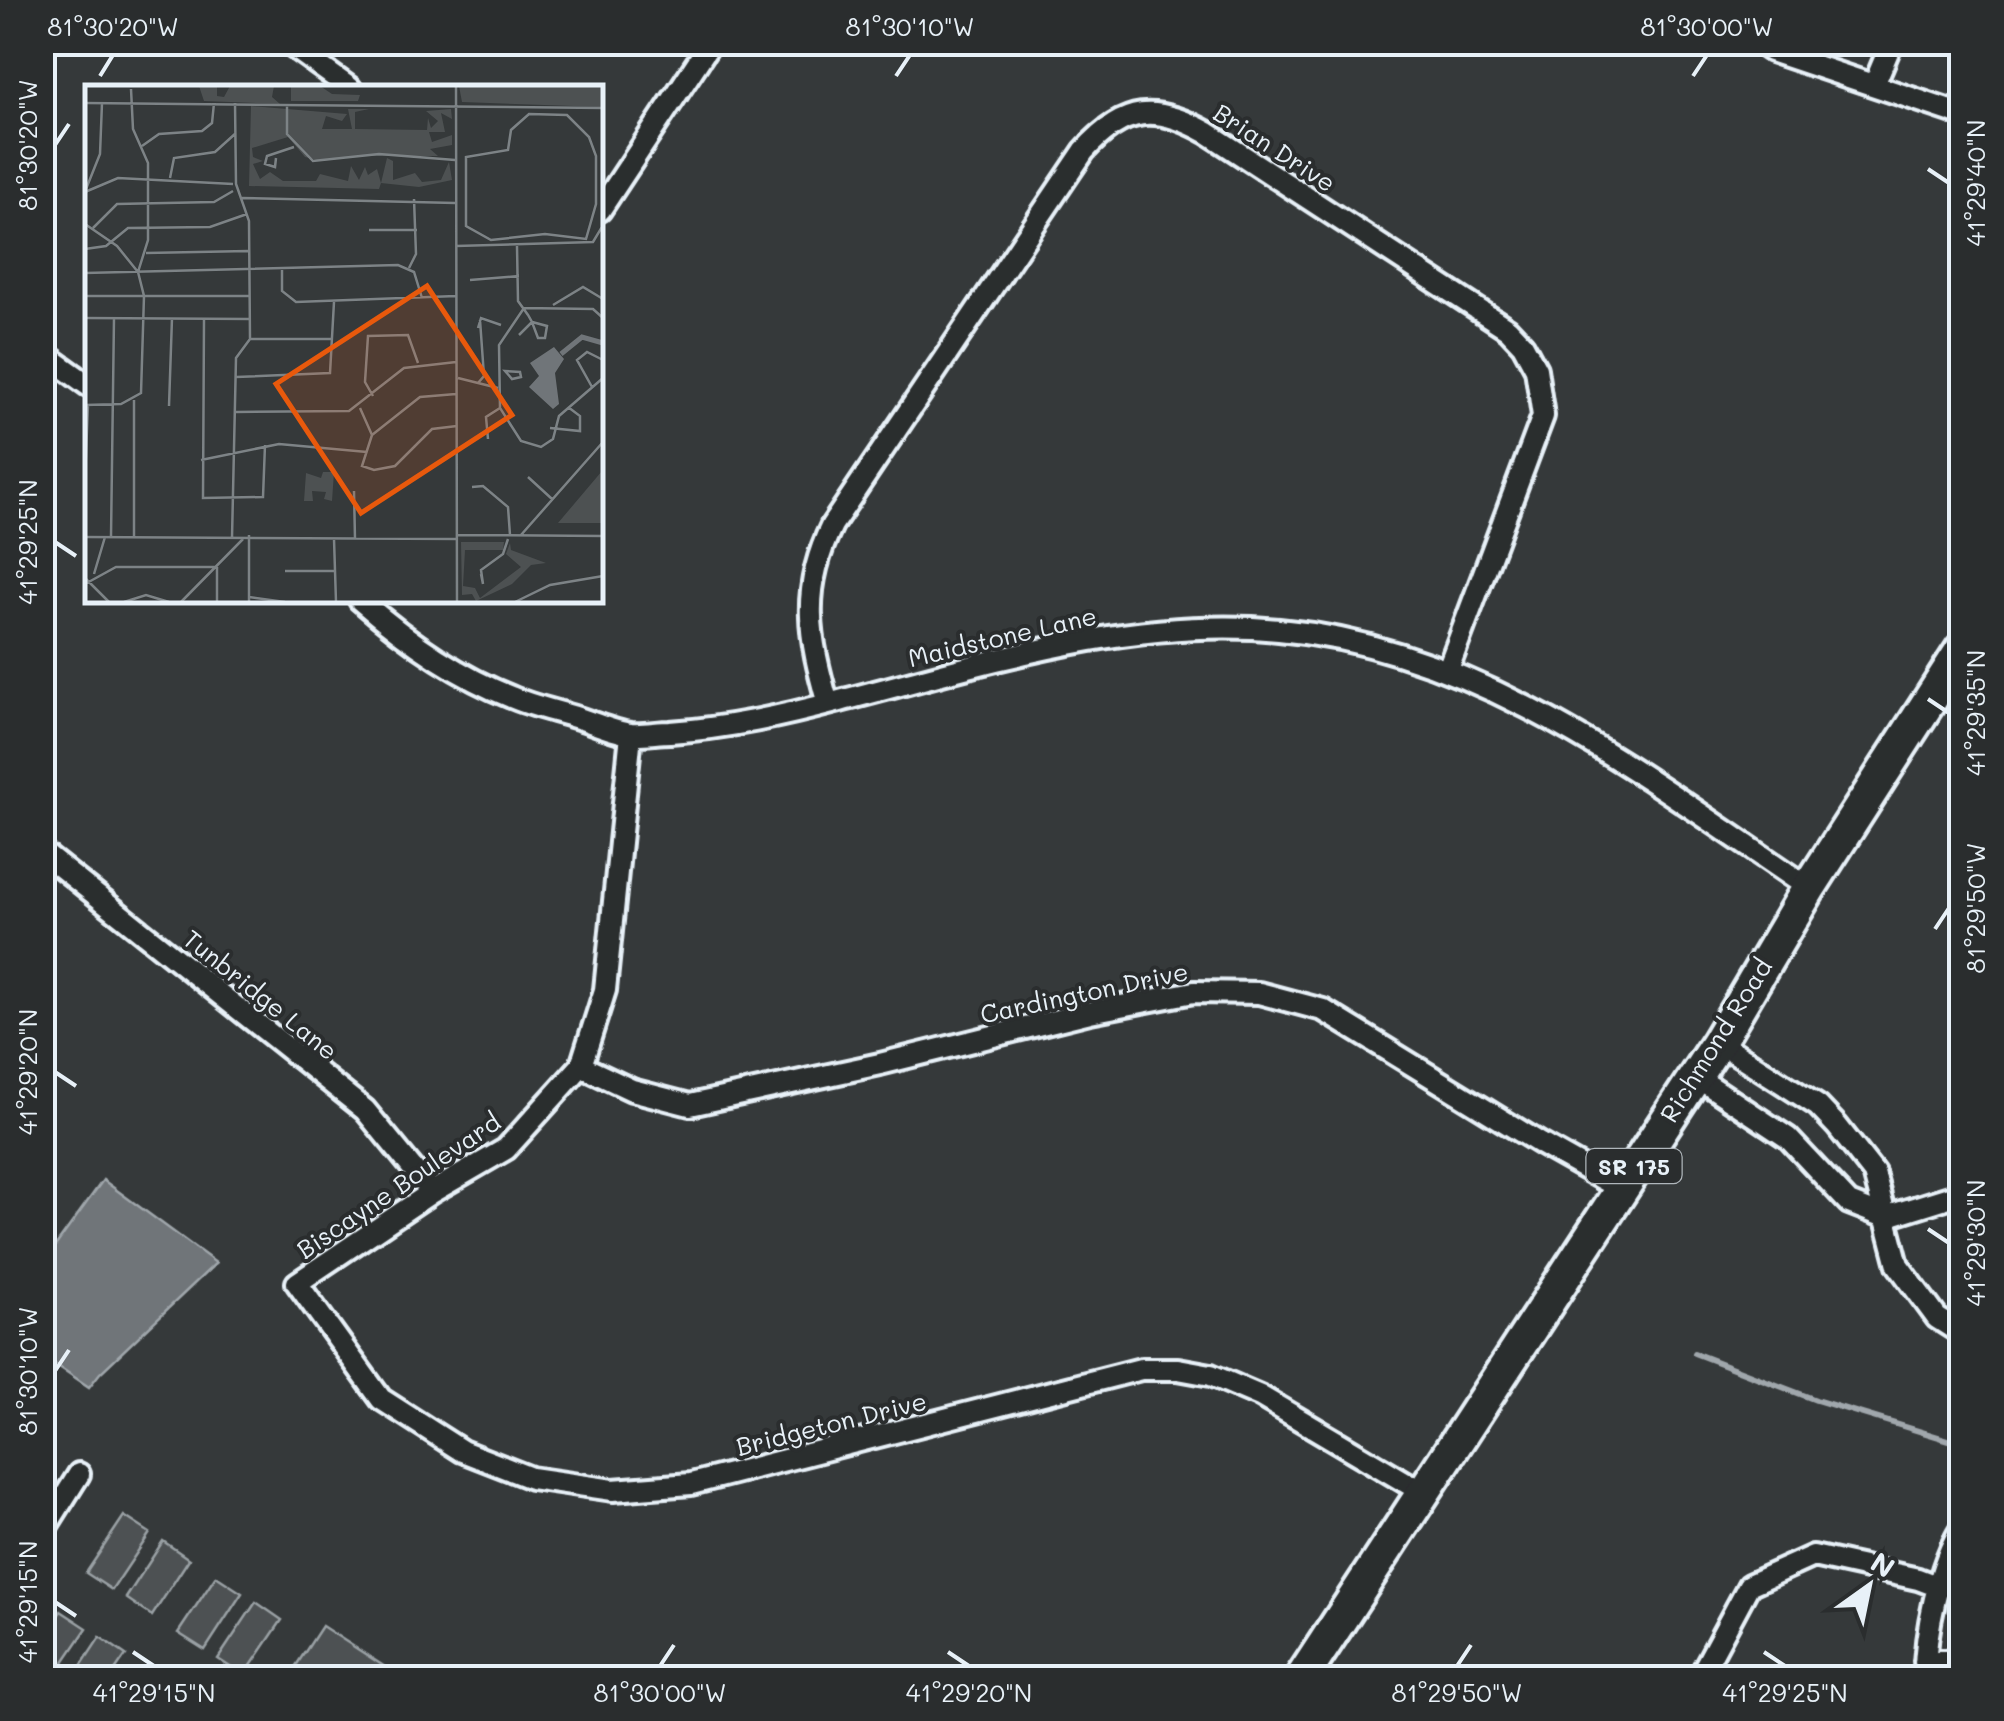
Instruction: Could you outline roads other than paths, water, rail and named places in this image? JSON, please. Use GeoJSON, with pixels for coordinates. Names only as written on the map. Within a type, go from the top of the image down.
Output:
{"type":"FeatureCollection","features":[{"type":"Feature","properties":{"kind":"main road","name":"Richmond Road"},"geometry":{"type":"LineString","coordinates":[[1302,1678],[1718,1042],[1809,888],[1962,650]]}},
{"type":"Feature","properties":{"kind":"street"},"geometry":{"type":"LineString","coordinates":[[286,42],[346,85]]}},
{"type":"Feature","properties":{"kind":"street"},"geometry":{"type":"LineString","coordinates":[[602,207],[710,42]]}},
{"type":"Feature","properties":{"kind":"street"},"geometry":{"type":"LineString","coordinates":[[1758,42],[1771,51],[1962,115]]}},
{"type":"Feature","properties":{"kind":"street"},"geometry":{"type":"LineString","coordinates":[[1874,85],[1892,42]]}},
{"type":"Feature","properties":{"kind":"street","name":"Brian Drive"},"geometry":{"type":"LineString","coordinates":[[828,704],[811,637],[809,606],[815,571],[832,525],[1084,151],[1102,130],[1120,119],[1142,113],[1186,120],[1208,133],[1508,329],[1523,345],[1536,370],[1543,416],[1448,669]]}},
{"type":"Feature","properties":{"kind":"street"},"geometry":{"type":"LineString","coordinates":[[42,352],[85,382]]}},
{"type":"Feature","properties":{"kind":"street","name":"Maidstone Lane"},"geometry":{"type":"LineString","coordinates":[[362,602],[398,632],[468,678],[512,698],[630,734],[724,729],[1051,646],[1170,628],[1280,630],[1389,650],[1448,669],[1512,698],[1570,731],[1809,888]]}},
{"type":"Feature","properties":{"kind":"street","name":"Biscayne Boulevard"},"geometry":{"type":"LineString","coordinates":[[297,1283],[432,1192],[506,1149],[581,1066],[606,990],[630,734]]}},
{"type":"Feature","properties":{"kind":"street","name":"Tunbridge Lane"},"geometry":{"type":"LineString","coordinates":[[42,852],[365,1110],[432,1192]]}},
{"type":"Feature","properties":{"kind":"street","name":"Cardington Drive"},"geometry":{"type":"LineString","coordinates":[[581,1066],[632,1090],[690,1104],[880,1064],[1108,1008],[1194,992],[1260,993],[1323,1010],[1619,1188]]}},
{"type":"Feature","properties":{"kind":"street"},"geometry":{"type":"LineString","coordinates":[[1718,1042],[1818,1106],[1838,1126],[1874,1173],[1898,1265],[1938,1318],[1962,1334]]}},
{"type":"Feature","properties":{"kind":"street"},"geometry":{"type":"LineString","coordinates":[[1695,1076],[1788,1138],[1849,1203],[1885,1218],[1962,1193]]}},
{"type":"Feature","properties":{"kind":"street","name":"Bridgeton Drive"},"geometry":{"type":"LineString","coordinates":[[297,1283],[381,1399],[462,1451],[531,1478],[613,1490],[691,1484],[1141,1369],[1178,1369],[1210,1375],[1260,1396],[1422,1492]]}},
{"type":"Feature","properties":{"kind":"street"},"geometry":{"type":"LineString","coordinates":[[42,1533],[79,1474]]}},
{"type":"Feature","properties":{"kind":"street"},"geometry":{"type":"LineString","coordinates":[[1962,1528],[1939,1587],[1925,1670],[1962,1662]]}},
{"type":"Feature","properties":{"kind":"street"},"geometry":{"type":"LineString","coordinates":[[1699,1678],[1749,1585],[1813,1556],[1939,1587]]}},
{"type":"Feature","properties":{"kind":"waterway"},"geometry":{"type":"LineString","coordinates":[[1694,1353],[1816,1400],[1952,1441]]}}]}
